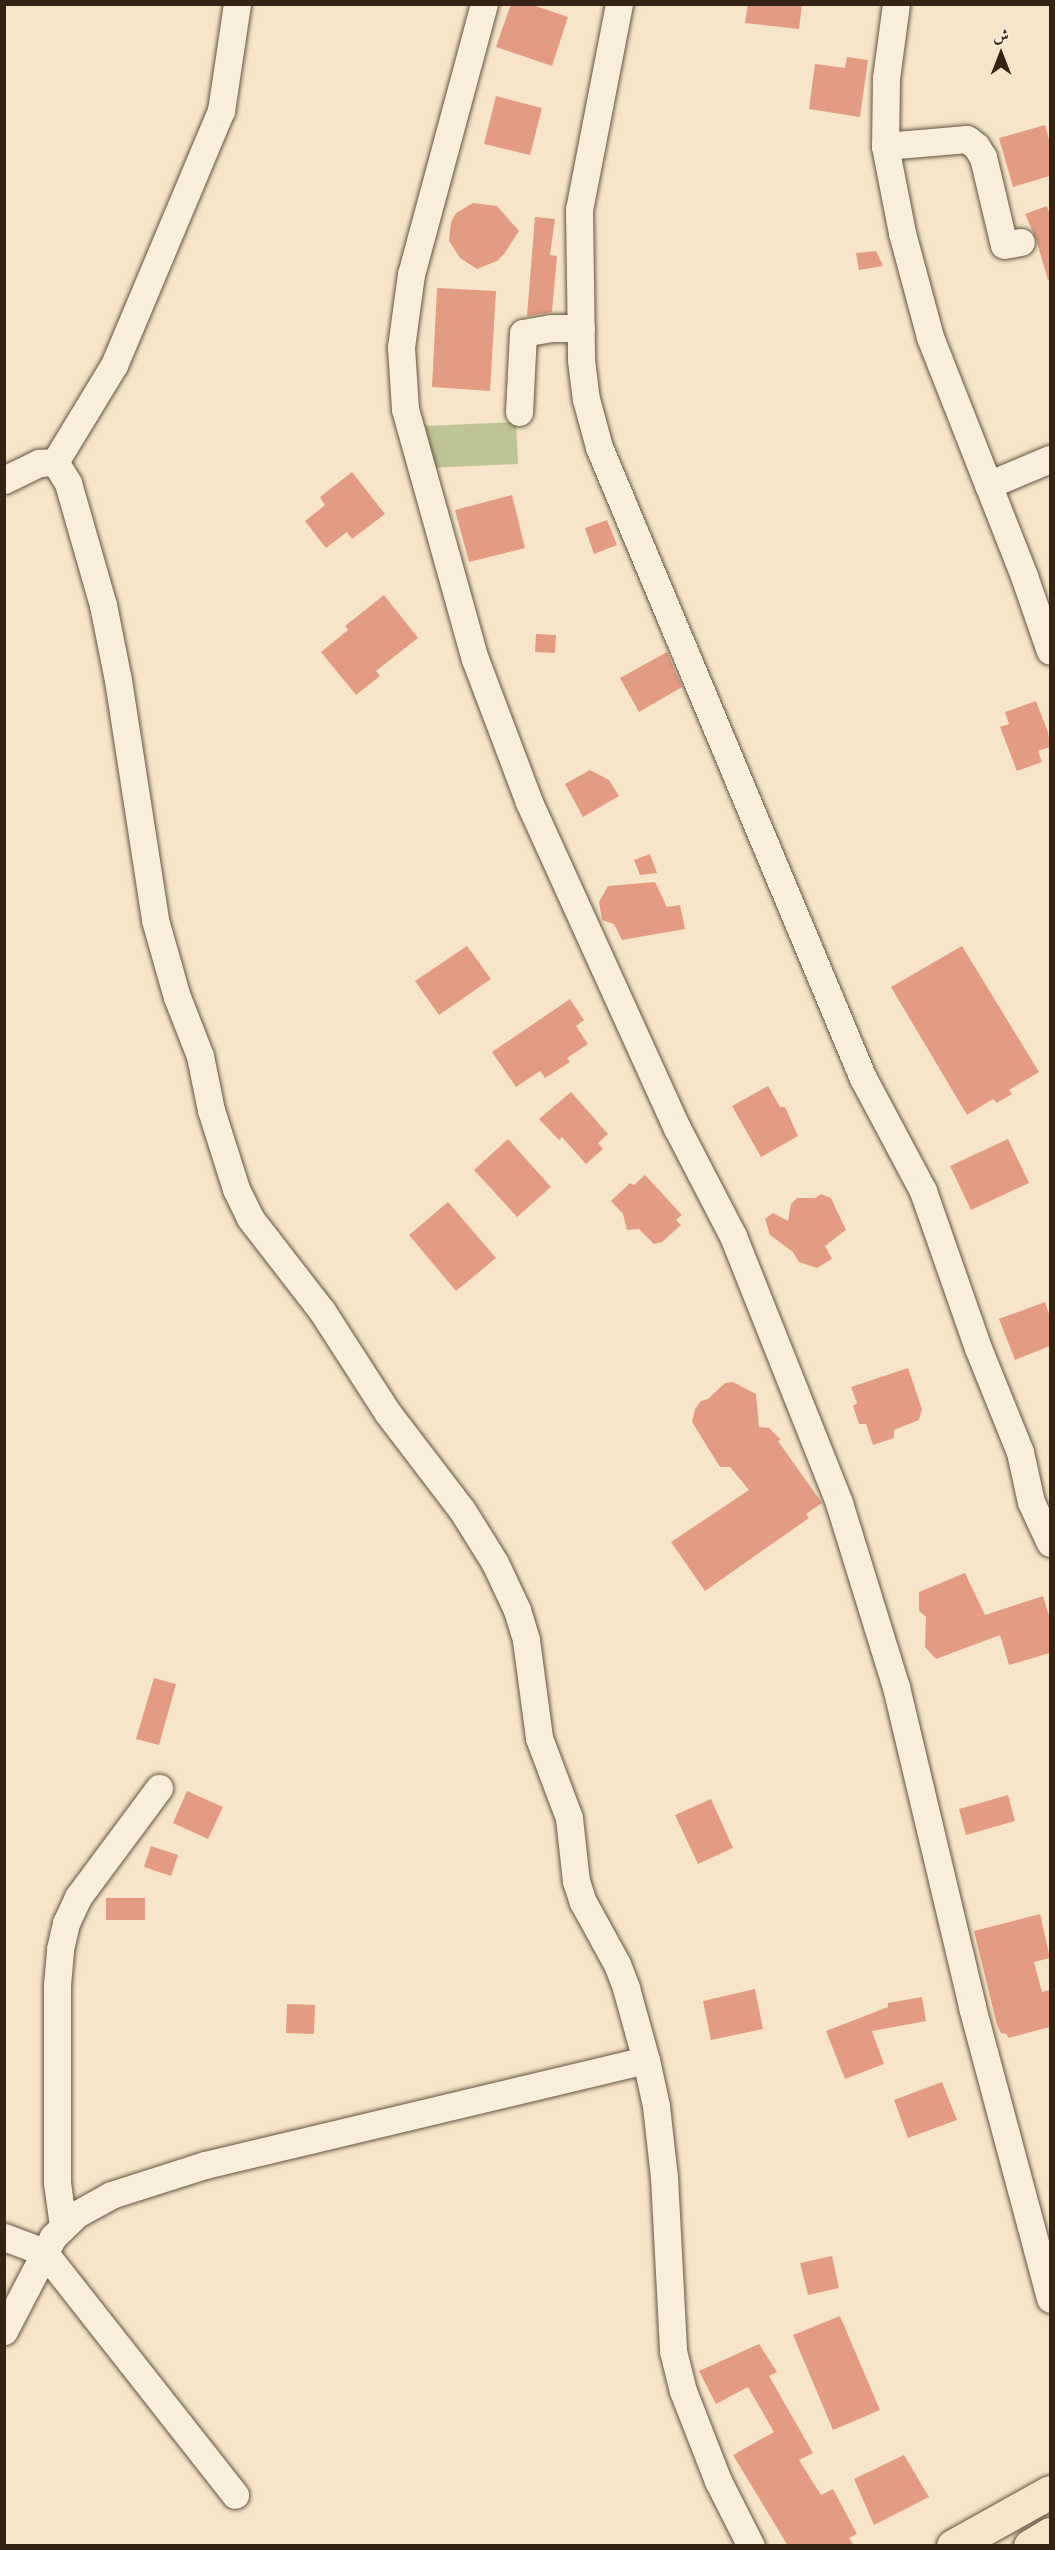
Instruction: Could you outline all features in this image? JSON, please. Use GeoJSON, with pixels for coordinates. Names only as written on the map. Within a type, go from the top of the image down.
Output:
{"type":"FeatureCollection","features":[{"type":"Feature","properties":{"kind":"highway"},"geometry":{"type":"LineString","coordinates":[[953,2546],[1050,2492]]}},
{"type":"Feature","properties":{"kind":"highway"},"geometry":{"type":"LineString","coordinates":[[1030,2546],[1050,2534]]}},
{"type":"Feature","properties":{"kind":"street"},"geometry":{"type":"LineString","coordinates":[[55,462],[114,365],[221,111],[237,4]]}},
{"type":"Feature","properties":{"kind":"street"},"geometry":{"type":"LineString","coordinates":[[484,4],[411,274],[401,347],[405,409],[475,659],[529,802],[677,1128],[733,1236],[839,1503],[896,1687],[972,2007],[1050,2299]]}},
{"type":"Feature","properties":{"kind":"street"},"geometry":{"type":"LineString","coordinates":[[619,4],[579,209],[581,328],[586,399],[599,447],[863,1078],[923,1191],[978,1348],[1020,1452],[1031,1502],[1050,1543]]}},
{"type":"Feature","properties":{"kind":"street"},"geometry":{"type":"LineString","coordinates":[[896,4],[886,78],[885,146],[902,232],[930,337],[1050,651]]}},
{"type":"Feature","properties":{"kind":"street"},"geometry":{"type":"LineString","coordinates":[[885,146],[967,139],[976,146],[983,157],[1004,245],[1021,242]]}},
{"type":"Feature","properties":{"kind":"street"},"geometry":{"type":"LineString","coordinates":[[519,412],[523,333],[551,328],[581,328]]}},
{"type":"Feature","properties":{"kind":"street"},"geometry":{"type":"LineString","coordinates":[[988,485],[1050,459]]}},
{"type":"Feature","properties":{"kind":"street"},"geometry":{"type":"LineString","coordinates":[[4,480],[39,463],[55,462]]}},
{"type":"Feature","properties":{"kind":"street"},"geometry":{"type":"LineString","coordinates":[[55,462],[68,483],[103,604],[118,680],[155,920],[177,997],[200,1056],[211,1110],[230,1172],[250,1218],[322,1311],[387,1412],[462,1510],[505,1583],[526,1640],[539,1738],[569,1818],[576,1881],[583,1902],[617,1964],[646,2060],[656,2106],[664,2177],[673,2351],[683,2391],[718,2481],[752,2546]]}},
{"type":"Feature","properties":{"kind":"street"},"geometry":{"type":"LineString","coordinates":[[63,2226],[57,2183],[57,1986],[60,1949],[66,1923],[78,1897],[159,1788]]}},
{"type":"Feature","properties":{"kind":"street"},"geometry":{"type":"LineString","coordinates":[[4,2331],[44,2252],[63,2226],[77,2214],[111,2195],[161,2177],[646,2060]]}},
{"type":"Feature","properties":{"kind":"street"},"geometry":{"type":"LineString","coordinates":[[4,2237],[44,2252],[235,2495]]}},
{"type":"Feature","properties":{"kind":"green space"},"geometry":{"type":"Polygon","coordinates":[[[516,422],[518,464],[428,468],[426,426],[516,422]]]}},
{"type":"Feature","properties":{"kind":"building"},"geometry":{"type":"Polygon","coordinates":[[[511,4],[530,4],[568,17],[552,66],[496,47],[511,4]]]}},
{"type":"Feature","properties":{"kind":"building"},"geometry":{"type":"Polygon","coordinates":[[[748,4],[802,4],[799,29],[745,23],[748,4]]]}},
{"type":"Feature","properties":{"kind":"building"},"geometry":{"type":"Polygon","coordinates":[[[847,57],[868,60],[860,117],[809,109],[815,64],[845,68],[847,57]]]}},
{"type":"Feature","properties":{"kind":"building"},"geometry":{"type":"Polygon","coordinates":[[[496,96],[542,108],[530,155],[484,144],[496,96]]]}},
{"type":"Feature","properties":{"kind":"building"},"geometry":{"type":"Polygon","coordinates":[[[1045,125],[1050,143],[1050,176],[1013,187],[999,138],[1045,125]]]}},
{"type":"Feature","properties":{"kind":"building"},"geometry":{"type":"Polygon","coordinates":[[[473,203],[497,206],[519,231],[497,261],[477,269],[460,258],[449,241],[451,222],[456,213],[473,203]]]}},
{"type":"Feature","properties":{"kind":"building"},"geometry":{"type":"Polygon","coordinates":[[[1047,206],[1050,215],[1050,279],[1048,280],[1036,239],[1025,214],[1047,206]]]}},
{"type":"Feature","properties":{"kind":"building"},"geometry":{"type":"Polygon","coordinates":[[[535,217],[555,219],[550,255],[557,256],[552,312],[527,316],[535,217]]]}},
{"type":"Feature","properties":{"kind":"building"},"geometry":{"type":"Polygon","coordinates":[[[876,251],[883,266],[859,270],[856,253],[876,251]]]}},
{"type":"Feature","properties":{"kind":"building"},"geometry":{"type":"Polygon","coordinates":[[[437,288],[496,291],[490,391],[432,387],[437,288]]]}},
{"type":"Feature","properties":{"kind":"building"},"geometry":{"type":"Polygon","coordinates":[[[352,472],[385,514],[352,539],[347,532],[326,548],[305,521],[325,505],[320,497],[352,472]]]}},
{"type":"Feature","properties":{"kind":"building"},"geometry":{"type":"Polygon","coordinates":[[[512,495],[525,548],[469,562],[455,510],[512,495]]]}},
{"type":"Feature","properties":{"kind":"building"},"geometry":{"type":"Polygon","coordinates":[[[607,520],[617,545],[594,554],[585,528],[607,520]]]}},
{"type":"Feature","properties":{"kind":"building"},"geometry":{"type":"Polygon","coordinates":[[[384,595],[418,638],[376,671],[380,676],[356,695],[321,652],[348,630],[345,626],[384,595]]]}},
{"type":"Feature","properties":{"kind":"building"},"geometry":{"type":"Polygon","coordinates":[[[536,634],[556,635],[555,653],[535,652],[536,634]]]}},
{"type":"Feature","properties":{"kind":"building"},"geometry":{"type":"Polygon","coordinates":[[[667,652],[682,687],[639,712],[620,678],[667,652]]]}},
{"type":"Feature","properties":{"kind":"building"},"geometry":{"type":"Polygon","coordinates":[[[1036,701],[1048,732],[1050,747],[1038,751],[1042,762],[1017,771],[1000,727],[1009,724],[1005,712],[1036,701]]]}},
{"type":"Feature","properties":{"kind":"building"},"geometry":{"type":"Polygon","coordinates":[[[590,770],[609,780],[619,796],[583,817],[565,784],[590,770]]]}},
{"type":"Feature","properties":{"kind":"building"},"geometry":{"type":"Polygon","coordinates":[[[650,854],[657,873],[640,875],[634,860],[650,854]]]}},
{"type":"Feature","properties":{"kind":"building"},"geometry":{"type":"Polygon","coordinates":[[[655,882],[667,907],[680,905],[685,929],[622,940],[614,924],[602,920],[599,902],[608,886],[655,882]]]}},
{"type":"Feature","properties":{"kind":"building"},"geometry":{"type":"Polygon","coordinates":[[[467,946],[491,979],[439,1015],[415,981],[467,946]]]}},
{"type":"Feature","properties":{"kind":"building"},"geometry":{"type":"Polygon","coordinates":[[[962,946],[1039,1072],[1009,1090],[1012,1094],[997,1103],[993,1099],[967,1115],[891,987],[962,946]]]}},
{"type":"Feature","properties":{"kind":"building"},"geometry":{"type":"Polygon","coordinates":[[[570,999],[584,1020],[576,1026],[588,1044],[567,1058],[570,1062],[545,1078],[540,1071],[516,1087],[492,1052],[570,999]]]}},
{"type":"Feature","properties":{"kind":"building"},"geometry":{"type":"Polygon","coordinates":[[[768,1086],[780,1107],[785,1107],[798,1136],[761,1157],[732,1106],[768,1086]]]}},
{"type":"Feature","properties":{"kind":"building"},"geometry":{"type":"Polygon","coordinates":[[[571,1092],[608,1134],[598,1143],[603,1149],[586,1164],[562,1137],[559,1140],[539,1119],[571,1092]]]}},
{"type":"Feature","properties":{"kind":"building"},"geometry":{"type":"Polygon","coordinates":[[[508,1139],[551,1187],[517,1217],[474,1170],[508,1139]]]}},
{"type":"Feature","properties":{"kind":"building"},"geometry":{"type":"Polygon","coordinates":[[[1008,1139],[1029,1183],[971,1210],[950,1166],[1008,1139]]]}},
{"type":"Feature","properties":{"kind":"building"},"geometry":{"type":"Polygon","coordinates":[[[645,1175],[682,1215],[676,1220],[681,1225],[662,1242],[654,1244],[639,1229],[627,1230],[623,1214],[611,1201],[630,1183],[634,1185],[645,1175]]]}},
{"type":"Feature","properties":{"kind":"building"},"geometry":{"type":"Polygon","coordinates":[[[821,1194],[831,1198],[846,1230],[825,1246],[832,1259],[817,1268],[799,1262],[793,1252],[770,1235],[765,1219],[773,1213],[788,1221],[791,1204],[797,1198],[815,1198],[821,1194]]]}},
{"type":"Feature","properties":{"kind":"building"},"geometry":{"type":"Polygon","coordinates":[[[448,1202],[496,1258],[456,1291],[409,1235],[448,1202]]]}},
{"type":"Feature","properties":{"kind":"building"},"geometry":{"type":"Polygon","coordinates":[[[1045,1302],[1050,1317],[1050,1346],[1015,1360],[999,1319],[1045,1302]]]}},
{"type":"Feature","properties":{"kind":"building"},"geometry":{"type":"Polygon","coordinates":[[[908,1368],[922,1409],[919,1420],[894,1430],[894,1438],[873,1445],[866,1424],[859,1424],[853,1406],[857,1403],[851,1387],[908,1368]]]}},
{"type":"Feature","properties":{"kind":"building"},"geometry":{"type":"Polygon","coordinates":[[[733,1382],[756,1394],[759,1427],[769,1428],[781,1440],[778,1441],[822,1503],[806,1514],[809,1518],[705,1591],[671,1542],[749,1490],[730,1467],[720,1467],[692,1422],[695,1409],[701,1401],[708,1399],[725,1383],[733,1382]]]}},
{"type":"Feature","properties":{"kind":"building"},"geometry":{"type":"Polygon","coordinates":[[[965,1573],[985,1615],[1043,1596],[1050,1619],[1050,1653],[1009,1665],[1000,1635],[936,1659],[925,1647],[926,1617],[919,1611],[919,1592],[965,1573]]]}},
{"type":"Feature","properties":{"kind":"building"},"geometry":{"type":"Polygon","coordinates":[[[154,1678],[176,1684],[159,1745],[136,1739],[154,1678]]]}},
{"type":"Feature","properties":{"kind":"building"},"geometry":{"type":"Polygon","coordinates":[[[187,1791],[223,1807],[208,1839],[173,1823],[187,1791]]]}},
{"type":"Feature","properties":{"kind":"building"},"geometry":{"type":"Polygon","coordinates":[[[1008,1795],[1015,1821],[966,1835],[959,1809],[1008,1795]]]}},
{"type":"Feature","properties":{"kind":"building"},"geometry":{"type":"Polygon","coordinates":[[[711,1799],[733,1848],[698,1864],[675,1815],[711,1799]]]}},
{"type":"Feature","properties":{"kind":"building"},"geometry":{"type":"Polygon","coordinates":[[[151,1846],[178,1855],[171,1876],[144,1867],[151,1846]]]}},
{"type":"Feature","properties":{"kind":"building"},"geometry":{"type":"Polygon","coordinates":[[[106,1898],[145,1898],[145,1920],[106,1920],[106,1898]]]}},
{"type":"Feature","properties":{"kind":"building"},"geometry":{"type":"Polygon","coordinates":[[[1040,1914],[1050,1958],[1034,1962],[1042,1992],[1050,1990],[1050,2027],[1008,2038],[1007,2034],[1001,2033],[997,2025],[974,1931],[1040,1914]]]}},
{"type":"Feature","properties":{"kind":"building"},"geometry":{"type":"Polygon","coordinates":[[[755,1989],[763,2029],[711,2040],[703,2001],[755,1989]]]}},
{"type":"Feature","properties":{"kind":"building"},"geometry":{"type":"Polygon","coordinates":[[[922,1997],[926,2021],[872,2031],[884,2064],[845,2079],[826,2031],[888,2007],[888,2003],[922,1997]]]}},
{"type":"Feature","properties":{"kind":"building"},"geometry":{"type":"Polygon","coordinates":[[[287,2004],[315,2005],[314,2034],[286,2033],[287,2004]]]}},
{"type":"Feature","properties":{"kind":"building"},"geometry":{"type":"Polygon","coordinates":[[[942,2082],[957,2120],[908,2138],[894,2100],[942,2082]]]}},
{"type":"Feature","properties":{"kind":"building"},"geometry":{"type":"Polygon","coordinates":[[[832,2256],[839,2288],[808,2295],[800,2263],[832,2256]]]}},
{"type":"Feature","properties":{"kind":"building"},"geometry":{"type":"Polygon","coordinates":[[[840,2316],[880,2410],[833,2430],[793,2335],[840,2316]]]}},
{"type":"Feature","properties":{"kind":"building"},"geometry":{"type":"Polygon","coordinates":[[[759,2344],[777,2372],[769,2376],[813,2453],[799,2460],[821,2495],[833,2489],[857,2534],[849,2538],[854,2546],[788,2546],[733,2455],[774,2432],[748,2387],[716,2404],[699,2371],[759,2344]]]}},
{"type":"Feature","properties":{"kind":"building"},"geometry":{"type":"Polygon","coordinates":[[[904,2455],[929,2497],[874,2525],[854,2479],[904,2455]]]}}]}
